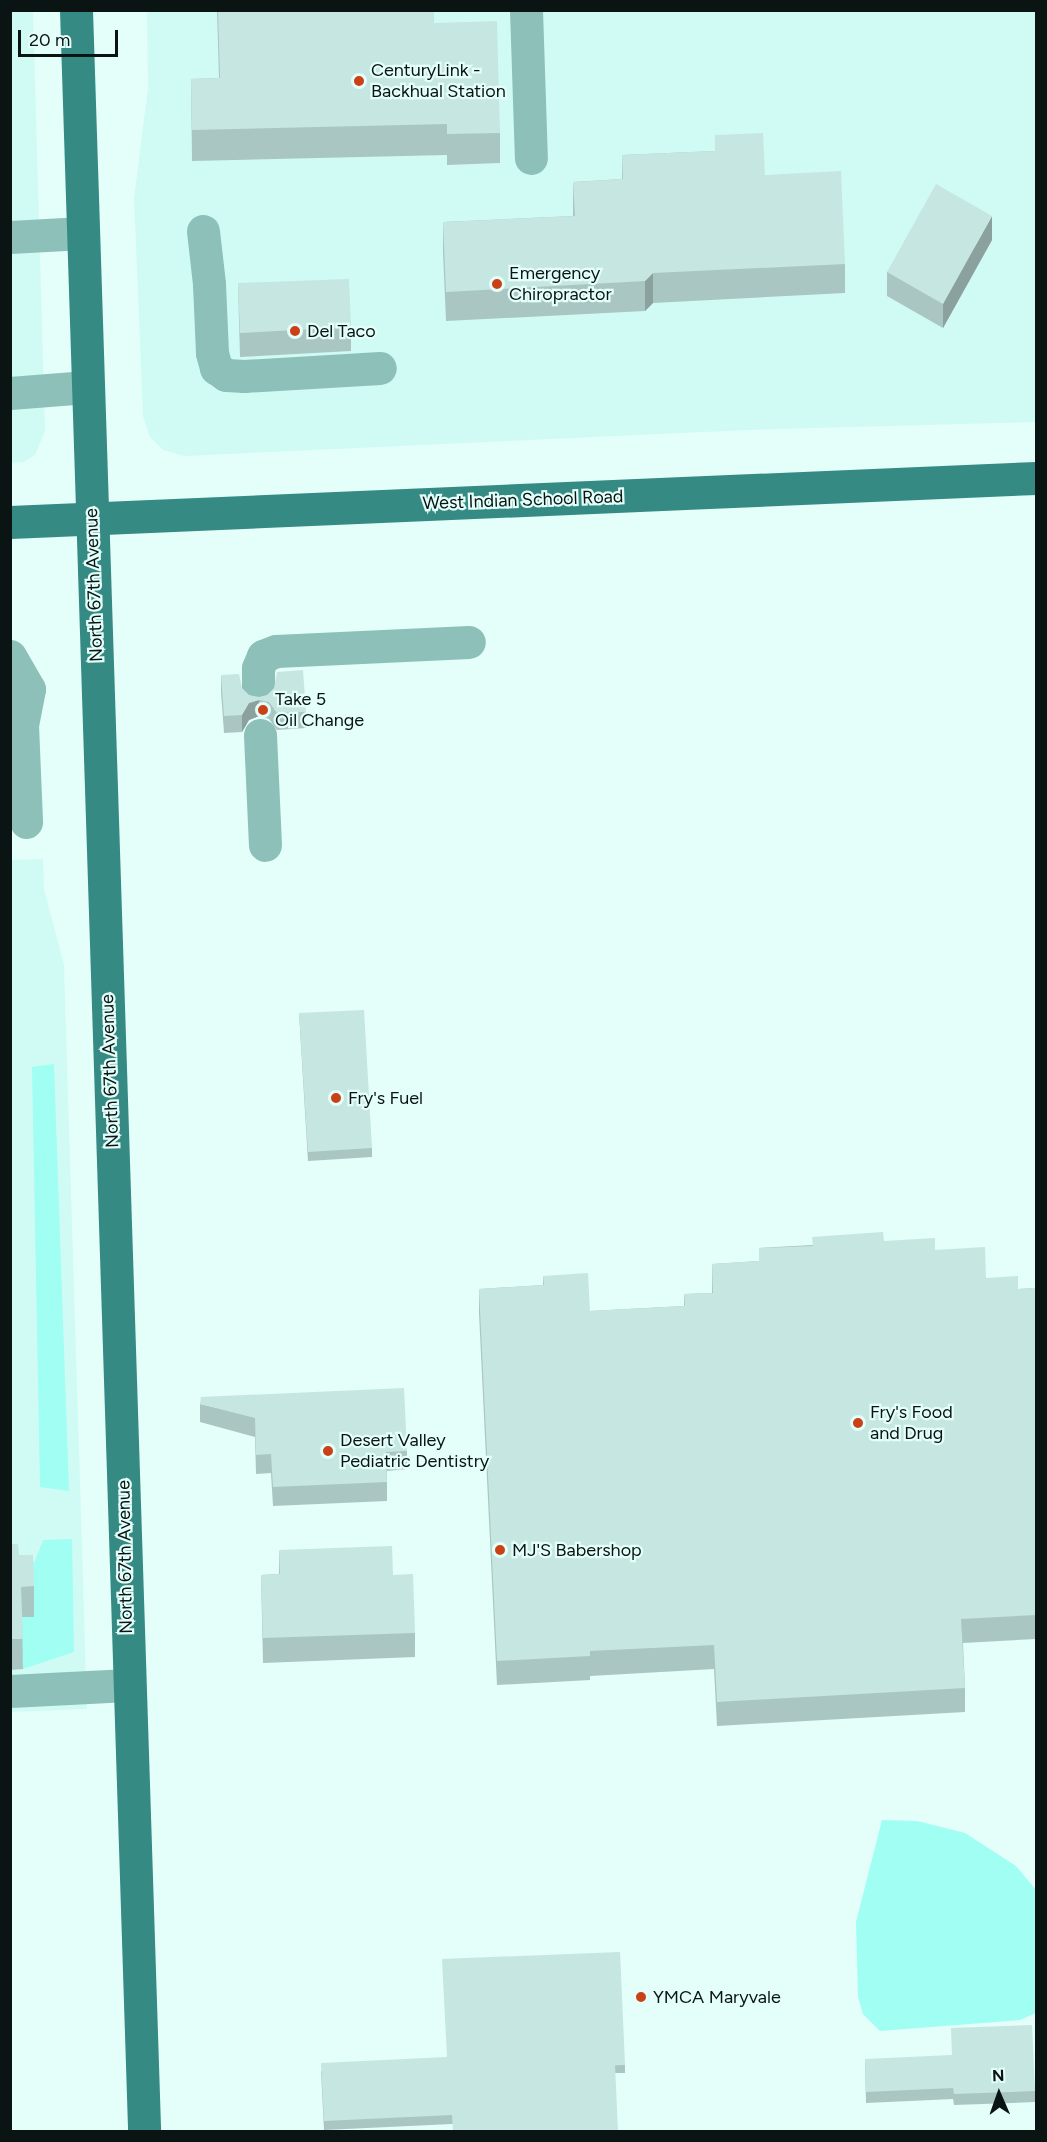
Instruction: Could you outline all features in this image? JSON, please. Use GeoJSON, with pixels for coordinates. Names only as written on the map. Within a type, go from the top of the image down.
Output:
{"type":"FeatureCollection","features":[{"type":"Feature","properties":{"kind":"main road","name":"North 67th Avenue"},"geometry":{"type":"LineString","coordinates":[[76,10],[144,2132]]}},
{"type":"Feature","properties":{"kind":"main road","name":"West Indian School Road"},"geometry":{"type":"LineString","coordinates":[[10,522],[1036,478]]}},
{"type":"Feature","properties":{"kind":"lane"},"geometry":{"type":"LineString","coordinates":[[526,10],[531,158]]}},
{"type":"Feature","properties":{"kind":"lane"},"geometry":{"type":"LineString","coordinates":[[203,231],[209,284],[212,353],[216,368],[226,375],[244,376],[380,368]]}},
{"type":"Feature","properties":{"kind":"lane"},"geometry":{"type":"LineString","coordinates":[[10,237],[83,233]]}},
{"type":"Feature","properties":{"kind":"lane"},"geometry":{"type":"LineString","coordinates":[[10,393],[87,387]]}},
{"type":"Feature","properties":{"kind":"lane"},"geometry":{"type":"LineString","coordinates":[[258,695],[258,668],[263,656],[276,651],[469,642]]}},
{"type":"Feature","properties":{"kind":"lane"},"geometry":{"type":"LineString","coordinates":[[10,656],[29,689],[16,725],[26,822]]}},
{"type":"Feature","properties":{"kind":"lane"},"geometry":{"type":"LineString","coordinates":[[260,735],[265,845]]}},
{"type":"Feature","properties":{"kind":"lane"},"geometry":{"type":"LineString","coordinates":[[10,1691],[128,1685]]}},
{"type":"Feature","properties":{"kind":"shaded area"},"geometry":{"type":"Polygon","coordinates":[[[10,11],[33,11],[45,431],[35,455],[24,462],[11,463],[10,11]]]}},
{"type":"Feature","properties":{"kind":"shaded area"},"geometry":{"type":"Polygon","coordinates":[[[147,11],[1036,11],[1036,422],[747,430],[185,456],[163,450],[150,437],[143,416],[134,199],[148,88],[147,11]]]}},
{"type":"Feature","properties":{"kind":"shaded area"},"geometry":{"type":"Polygon","coordinates":[[[43,859],[44,889],[64,965],[87,1709],[11,1712],[10,860],[43,859]]]}},
{"type":"Feature","properties":{"kind":"shaded area"},"geometry":{"type":"Polygon","coordinates":[[[54,1064],[69,1491],[40,1487],[32,1067],[54,1064]]]}},
{"type":"Feature","properties":{"kind":"shaded area"},"geometry":{"type":"Polygon","coordinates":[[[72,1539],[74,1652],[23,1669],[21,1617],[34,1617],[18,1575],[35,1561],[43,1540],[72,1539]]]}},
{"type":"Feature","properties":{"kind":"shaded area"},"geometry":{"type":"Polygon","coordinates":[[[882,1820],[917,1821],[965,1833],[1016,1866],[1036,1890],[1036,2013],[1020,2020],[880,2031],[863,2014],[858,1997],[856,1922],[882,1820]]]}},
{"type":"Feature","properties":{"kind":"building","name":"CenturyLink - Backhual Station"},"geometry":{"type":"Polygon","coordinates":[[[218,10],[433,10],[434,23],[497,21],[500,133],[447,134],[447,124],[192,130],[191,79],[220,78],[218,10]]]}},
{"type":"Feature","properties":{"kind":"building"},"geometry":{"type":"Polygon","coordinates":[[[763,133],[765,175],[841,171],[845,264],[653,273],[645,281],[446,292],[443,222],[575,216],[573,182],[623,179],[622,155],[715,151],[715,135],[763,133]]]}},
{"type":"Feature","properties":{"kind":"building"},"geometry":{"type":"Polygon","coordinates":[[[936,184],[992,216],[943,304],[887,272],[936,184]]]}},
{"type":"Feature","properties":{"kind":"building"},"geometry":{"type":"Polygon","coordinates":[[[349,279],[351,327],[240,333],[238,283],[349,279]]]}},
{"type":"Feature","properties":{"kind":"building"},"geometry":{"type":"Polygon","coordinates":[[[303,670],[306,712],[277,713],[269,702],[259,700],[249,703],[242,715],[224,716],[221,675],[239,674],[242,688],[249,695],[259,697],[267,695],[274,688],[277,672],[303,670]]]}},
{"type":"Feature","properties":{"kind":"building"},"geometry":{"type":"Polygon","coordinates":[[[364,1010],[372,1148],[308,1152],[299,1013],[364,1010]]]}},
{"type":"Feature","properties":{"kind":"building"},"geometry":{"type":"Polygon","coordinates":[[[883,1232],[884,1241],[935,1238],[935,1250],[985,1247],[986,1278],[1018,1276],[1018,1289],[1036,1288],[1036,1615],[961,1619],[965,1688],[717,1702],[714,1645],[590,1651],[590,1656],[497,1661],[479,1289],[544,1285],[543,1276],[588,1273],[590,1311],[685,1306],[684,1294],[713,1293],[712,1264],[759,1261],[759,1248],[813,1246],[812,1237],[883,1232]]]}},
{"type":"Feature","properties":{"kind":"building"},"geometry":{"type":"Polygon","coordinates":[[[404,1388],[407,1451],[386,1452],[387,1482],[273,1487],[271,1454],[256,1455],[255,1418],[200,1404],[201,1397],[404,1388]]]}},
{"type":"Feature","properties":{"kind":"building"},"geometry":{"type":"Polygon","coordinates":[[[10,1544],[18,1544],[19,1555],[33,1555],[34,1586],[21,1587],[23,1639],[10,1639],[10,1544]]]}},
{"type":"Feature","properties":{"kind":"building"},"geometry":{"type":"Polygon","coordinates":[[[392,1546],[393,1575],[413,1574],[415,1633],[263,1638],[261,1575],[280,1574],[279,1550],[392,1546]]]}},
{"type":"Feature","properties":{"kind":"building","name":"YMCA Maryvale"},"geometry":{"type":"Polygon","coordinates":[[[620,1952],[625,2065],[615,2065],[618,2132],[453,2132],[452,2115],[324,2121],[321,2063],[447,2057],[442,1959],[620,1952]]]}},
{"type":"Feature","properties":{"kind":"building"},"geometry":{"type":"Polygon","coordinates":[[[1032,2025],[1035,2091],[954,2094],[953,2088],[866,2092],[865,2059],[952,2055],[951,2028],[1032,2025]]]}},
{"type":"Feature","properties":{"kind":"place","name":"CenturyLink - Backhual Station"},"geometry":{"type":"Point","coordinates":[359,81]}},
{"type":"Feature","properties":{"kind":"place","name":"Emergency Chiropractor"},"geometry":{"type":"Point","coordinates":[497,284]}},
{"type":"Feature","properties":{"kind":"place","name":"Del Taco"},"geometry":{"type":"Point","coordinates":[295,331]}},
{"type":"Feature","properties":{"kind":"place","name":"Take 5 Oil Change"},"geometry":{"type":"Point","coordinates":[263,710]}},
{"type":"Feature","properties":{"kind":"place","name":"Fry's Fuel"},"geometry":{"type":"Point","coordinates":[336,1098]}},
{"type":"Feature","properties":{"kind":"place","name":"Fry's Food and Drug"},"geometry":{"type":"Point","coordinates":[858,1423]}},
{"type":"Feature","properties":{"kind":"place","name":"Desert Valley Pediatric Dentistry"},"geometry":{"type":"Point","coordinates":[328,1451]}},
{"type":"Feature","properties":{"kind":"place","name":"MJ'S Babershop"},"geometry":{"type":"Point","coordinates":[500,1550]}},
{"type":"Feature","properties":{"kind":"place","name":"YMCA Maryvale"},"geometry":{"type":"Point","coordinates":[641,1997]}}]}
